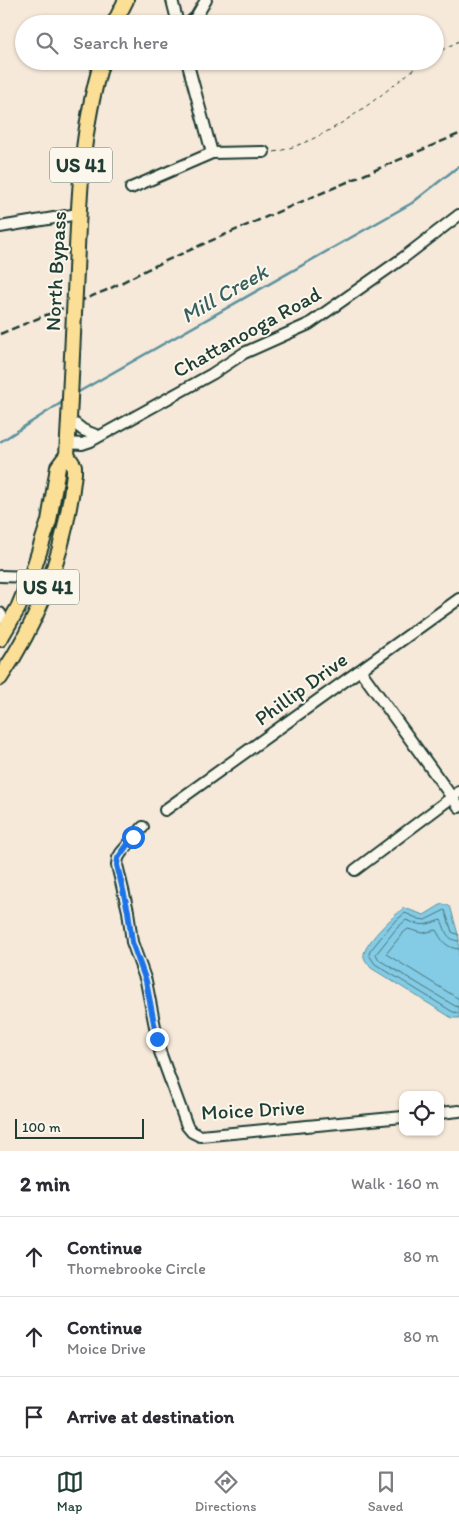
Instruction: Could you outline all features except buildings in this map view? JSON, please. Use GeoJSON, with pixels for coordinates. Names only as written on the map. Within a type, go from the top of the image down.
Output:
{"type":"FeatureCollection","features":[{"type":"Feature","properties":{"kind":"highway"},"geometry":{"type":"LineString","coordinates":[[118,15],[126,0]]}},
{"type":"Feature","properties":{"kind":"highway","name":"North Bypass"},"geometry":{"type":"LineString","coordinates":[[67,449],[82,160],[89,111],[100,70]]}},
{"type":"Feature","properties":{"kind":"highway","name":"US 41"},"geometry":{"type":"LineString","coordinates":[[0,639],[18,608],[31,577],[49,521],[58,467],[67,449]]}},
{"type":"Feature","properties":{"kind":"highway","name":"US 41"},"geometry":{"type":"LineString","coordinates":[[0,678],[35,617],[60,551],[68,517],[74,473],[74,466],[67,449]]}},
{"type":"Feature","properties":{"kind":"street"},"geometry":{"type":"LineString","coordinates":[[172,0],[176,15]]}},
{"type":"Feature","properties":{"kind":"street"},"geometry":{"type":"LineString","coordinates":[[197,15],[206,0]]}},
{"type":"Feature","properties":{"kind":"street"},"geometry":{"type":"LineString","coordinates":[[189,70],[212,153]]}},
{"type":"Feature","properties":{"kind":"street"},"geometry":{"type":"LineString","coordinates":[[131,188],[212,153],[264,152]]}},
{"type":"Feature","properties":{"kind":"street"},"geometry":{"type":"LineString","coordinates":[[0,227],[78,214]]}},
{"type":"Feature","properties":{"kind":"street","name":"Chattanooga Road"},"geometry":{"type":"LineString","coordinates":[[67,449],[98,436],[212,374],[244,353],[310,324],[403,258],[459,215]]}},
{"type":"Feature","properties":{"kind":"street"},"geometry":{"type":"LineString","coordinates":[[69,419],[83,430],[98,436]]}},
{"type":"Feature","properties":{"kind":"street"},"geometry":{"type":"LineString","coordinates":[[0,576],[31,577]]}},
{"type":"Feature","properties":{"kind":"street","name":"Phillip Drive"},"geometry":{"type":"LineString","coordinates":[[165,810],[459,599]]}},
{"type":"Feature","properties":{"kind":"street"},"geometry":{"type":"LineString","coordinates":[[0,613],[8,626]]}},
{"type":"Feature","properties":{"kind":"street"},"geometry":{"type":"LineString","coordinates":[[360,670],[455,794],[459,807]]}},
{"type":"Feature","properties":{"kind":"street"},"geometry":{"type":"LineString","coordinates":[[355,870],[455,794]]}},
{"type":"Feature","properties":{"kind":"street","name":"Moice Drive"},"geometry":{"type":"LineString","coordinates":[[143,827],[118,858],[118,872],[128,911],[131,935],[148,992],[160,1052],[187,1126],[192,1132],[200,1136],[399,1116]]}},
{"type":"Feature","properties":{"kind":"street"},"geometry":{"type":"LineString","coordinates":[[444,1113],[459,1111]]}},
{"type":"Feature","properties":{"kind":"path"},"geometry":{"type":"LineString","coordinates":[[444,49],[459,41]]}},
{"type":"Feature","properties":{"kind":"path"},"geometry":{"type":"LineString","coordinates":[[264,152],[294,146],[346,120],[412,70]]}},
{"type":"Feature","properties":{"kind":"water"},"geometry":{"type":"Polygon","coordinates":[[[442,904],[448,905],[451,909],[459,938],[459,1018],[452,1018],[371,968],[364,957],[364,952],[373,938],[404,908],[424,915],[442,904]]]}},
{"type":"Feature","properties":{"kind":"waterway","name":"Mill Creek"},"geometry":{"type":"LineString","coordinates":[[75,394],[412,203],[459,166]]}},
{"type":"Feature","properties":{"kind":"waterway","name":"Mill Creek"},"geometry":{"type":"LineString","coordinates":[[0,442],[64,401]]}},
{"type":"Feature","properties":{"kind":"railway"},"geometry":{"type":"LineString","coordinates":[[0,334],[107,290],[201,245],[459,134]]}},
{"type":"Feature","properties":{"kind":"route"},"geometry":{"type":"LineString","coordinates":[[133,837],[118,858],[117,865],[128,911],[132,942],[146,981],[157,1039]]}}]}
